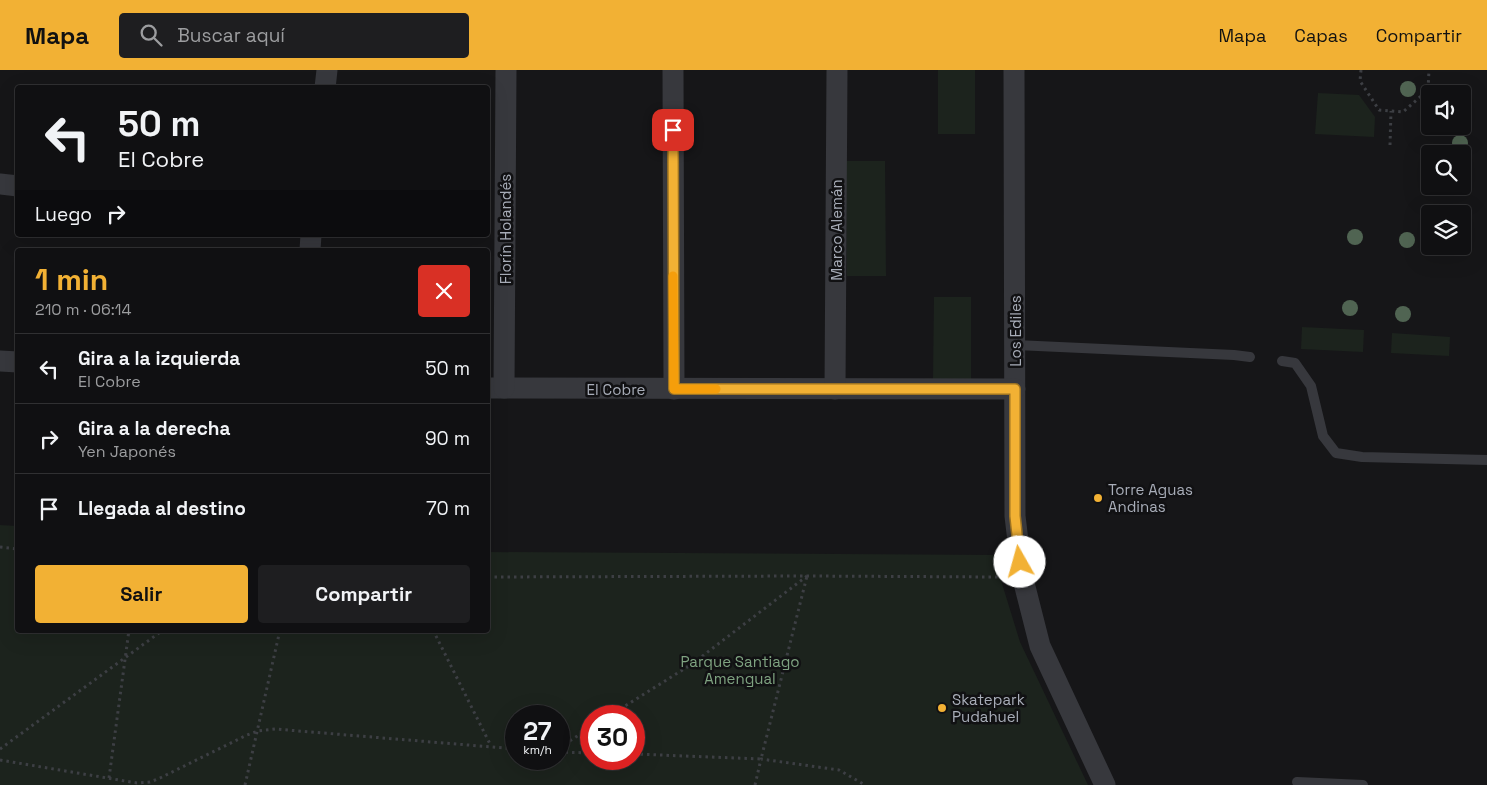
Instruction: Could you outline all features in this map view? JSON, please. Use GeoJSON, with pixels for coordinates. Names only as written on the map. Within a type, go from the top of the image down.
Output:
{"type":"FeatureCollection","features":[{"type":"Feature","properties":{"kind":"street"},"geometry":{"type":"LineString","coordinates":[[325,85],[327,70]]}},
{"type":"Feature","properties":{"kind":"street","name":"Florín Holandés"},"geometry":{"type":"LineString","coordinates":[[496,388],[506,70]]}},
{"type":"Feature","properties":{"kind":"street"},"geometry":{"type":"LineString","coordinates":[[673,70],[674,389]]}},
{"type":"Feature","properties":{"kind":"street","name":"Marco Alemán"},"geometry":{"type":"LineString","coordinates":[[835,389],[837,70]]}},
{"type":"Feature","properties":{"kind":"street","name":"Los Ediles"},"geometry":{"type":"LineString","coordinates":[[1014,70],[1015,516],[1022,575],[1040,646],[1105,785]]}},
{"type":"Feature","properties":{"kind":"street"},"geometry":{"type":"LineString","coordinates":[[0,184],[15,186]]}},
{"type":"Feature","properties":{"kind":"street"},"geometry":{"type":"LineString","coordinates":[[0,361],[15,362]]}},
{"type":"Feature","properties":{"kind":"street","name":"El Cobre"},"geometry":{"type":"LineString","coordinates":[[496,388],[1015,389]]}},
{"type":"Feature","properties":{"kind":"lane"},"geometry":{"type":"LineString","coordinates":[[1015,345],[1234,355],[1250,358]]}},
{"type":"Feature","properties":{"kind":"lane"},"geometry":{"type":"LineString","coordinates":[[1282,361],[1295,363],[1311,386],[1323,436],[1336,453],[1362,458],[1487,460]]}},
{"type":"Feature","properties":{"kind":"lane"},"geometry":{"type":"LineString","coordinates":[[1297,782],[1363,785]]}},
{"type":"Feature","properties":{"kind":"path"},"geometry":{"type":"LineString","coordinates":[[1361,70],[1360,81],[1380,110],[1403,112],[1428,90],[1429,70]]}},
{"type":"Feature","properties":{"kind":"path"},"geometry":{"type":"LineString","coordinates":[[1390,145],[1391,111]]}},
{"type":"Feature","properties":{"kind":"path"},"geometry":{"type":"LineString","coordinates":[[0,547],[15,548]]}},
{"type":"Feature","properties":{"kind":"path"},"geometry":{"type":"LineString","coordinates":[[490,577],[1000,577],[1022,575]]}},
{"type":"Feature","properties":{"kind":"path"},"geometry":{"type":"LineString","coordinates":[[627,705],[692,664],[807,576]]}},
{"type":"Feature","properties":{"kind":"path"},"geometry":{"type":"LineString","coordinates":[[755,785],[807,576]]}},
{"type":"Feature","properties":{"kind":"path"},"geometry":{"type":"LineString","coordinates":[[109,778],[129,633]]}},
{"type":"Feature","properties":{"kind":"path"},"geometry":{"type":"LineString","coordinates":[[0,750],[159,633]]}},
{"type":"Feature","properties":{"kind":"path"},"geometry":{"type":"LineString","coordinates":[[245,785],[279,633]]}},
{"type":"Feature","properties":{"kind":"path"},"geometry":{"type":"LineString","coordinates":[[434,633],[491,747]]}},
{"type":"Feature","properties":{"kind":"path"},"geometry":{"type":"LineString","coordinates":[[0,760],[137,783],[150,782],[160,778],[247,735],[258,731],[275,729],[505,748]]}},
{"type":"Feature","properties":{"kind":"path"},"geometry":{"type":"LineString","coordinates":[[645,754],[761,759],[839,770],[865,785]]}},
{"type":"Feature","properties":{"kind":"green space"},"geometry":{"type":"Polygon","coordinates":[[[938,70],[975,70],[975,134],[938,134],[938,70]]]}},
{"type":"Feature","properties":{"kind":"green space"},"geometry":{"type":"Polygon","coordinates":[[[1318,93],[1359,95],[1375,117],[1374,137],[1315,134],[1318,93]]]}},
{"type":"Feature","properties":{"kind":"green space"},"geometry":{"type":"Polygon","coordinates":[[[846,161],[885,161],[886,276],[847,276],[846,161]]]}},
{"type":"Feature","properties":{"kind":"green space"},"geometry":{"type":"Polygon","coordinates":[[[934,297],[971,297],[971,379],[933,379],[934,297]]]}},
{"type":"Feature","properties":{"kind":"green space"},"geometry":{"type":"Polygon","coordinates":[[[1302,327],[1364,330],[1363,352],[1301,349],[1302,327]]]}},
{"type":"Feature","properties":{"kind":"green space"},"geometry":{"type":"Polygon","coordinates":[[[1392,333],[1450,337],[1449,356],[1391,353],[1392,333]]]}},
{"type":"Feature","properties":{"kind":"green space","name":"Parque Santiago Amengual"},"geometry":{"type":"Polygon","coordinates":[[[0,525],[15,526],[15,633],[490,633],[490,552],[998,555],[1000,577],[1020,642],[1088,785],[0,785],[0,525]]]}},
{"type":"Feature","properties":{"kind":"slow traffic"},"geometry":{"type":"LineString","coordinates":[[673,276],[674,389],[716,389]]}},
{"type":"Feature","properties":{"kind":"place","name":"Torre Aguas Andinas"},"geometry":{"type":"Point","coordinates":[1098,498]}},
{"type":"Feature","properties":{"kind":"place","name":"Skatepark Pudahuel"},"geometry":{"type":"Point","coordinates":[942,708]}},
{"type":"Feature","properties":{"kind":"route"},"geometry":{"type":"LineString","coordinates":[[673,130],[674,389],[1015,389],[1015,516],[1020,562]]}}]}
